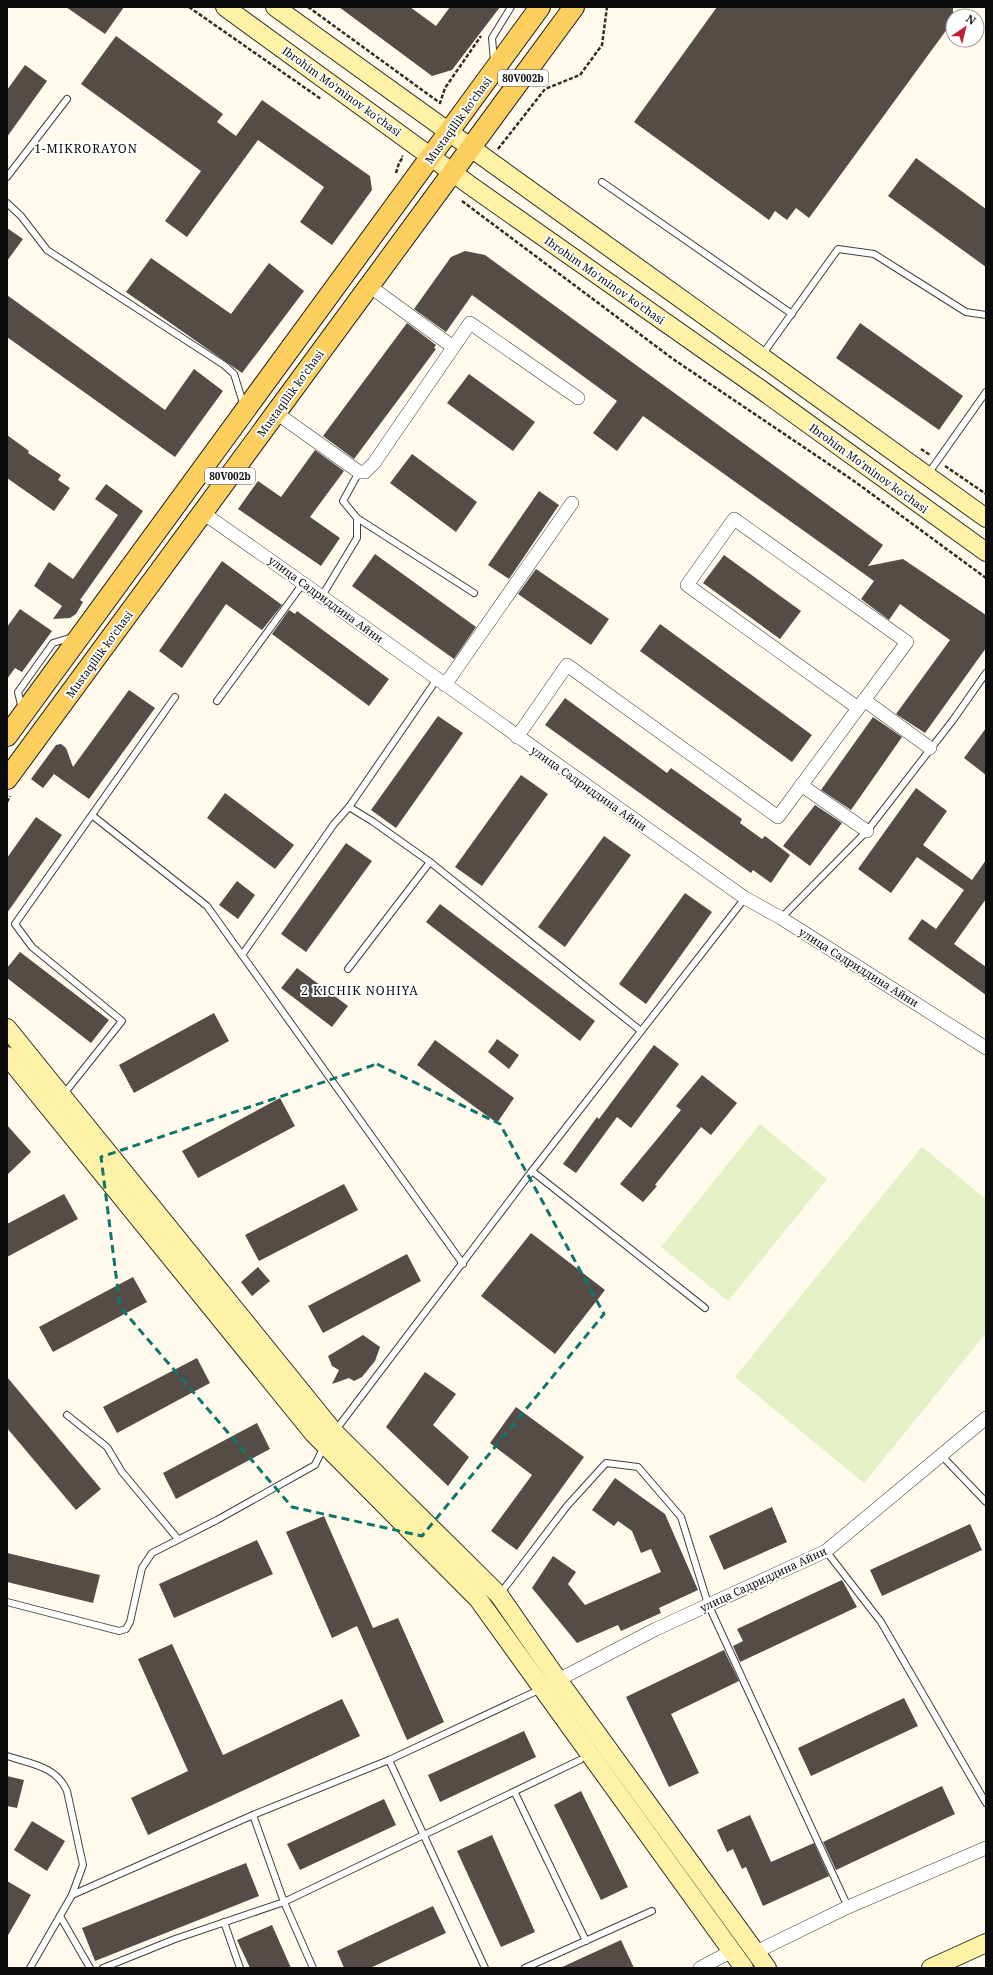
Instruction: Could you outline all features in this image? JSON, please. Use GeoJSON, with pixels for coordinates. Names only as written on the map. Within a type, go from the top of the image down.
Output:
{"type":"FeatureCollection","features":[{"type":"Feature","properties":{"kind":"main road","name":"Ibrohim Mo'minov ko'chasi"},"geometry":{"type":"LineString","coordinates":[[225,7],[453,173],[763,391],[986,552]]}},
{"type":"Feature","properties":{"kind":"main road"},"geometry":{"type":"LineString","coordinates":[[275,7],[986,518]]}},
{"type":"Feature","properties":{"kind":"main road","name":"Mustaqillik ko'chasi"},"geometry":{"type":"LineString","coordinates":[[7,736],[84,633],[540,7]]}},
{"type":"Feature","properties":{"kind":"main road","name":"Mustaqillik ko'chasi"},"geometry":{"type":"LineString","coordinates":[[7,779],[203,513],[368,285],[453,173],[574,7]]}},
{"type":"Feature","properties":{"kind":"main road"},"geometry":{"type":"LineString","coordinates":[[7,1028],[62,1096],[329,1439],[478,1599],[744,1968]]}},
{"type":"Feature","properties":{"kind":"main road"},"geometry":{"type":"LineString","coordinates":[[7,1056],[300,1418],[329,1439],[499,1594],[558,1680],[767,1968]]}},
{"type":"Feature","properties":{"kind":"main road"},"geometry":{"type":"LineString","coordinates":[[931,1968],[986,1943]]}},
{"type":"Feature","properties":{"kind":"street"},"geometry":{"type":"LineString","coordinates":[[368,285],[453,347]]}},
{"type":"Feature","properties":{"kind":"street"},"geometry":{"type":"LineString","coordinates":[[275,412],[359,472],[365,472],[374,463],[470,323],[578,398]]}},
{"type":"Feature","properties":{"kind":"street"},"geometry":{"type":"LineString","coordinates":[[441,682],[572,503]]}},
{"type":"Feature","properties":{"kind":"street","name":"улица Садриддина Айни"},"geometry":{"type":"LineString","coordinates":[[203,513],[304,582],[517,737],[745,898],[781,918],[986,1048]]}},
{"type":"Feature","properties":{"kind":"street"},"geometry":{"type":"LineString","coordinates":[[517,737],[567,665],[778,817],[801,785],[861,704],[907,642],[734,519],[687,584],[861,704],[930,748]]}},
{"type":"Feature","properties":{"kind":"street"},"geometry":{"type":"LineString","coordinates":[[801,785],[867,831]]}},
{"type":"Feature","properties":{"kind":"street","name":"улица Садриддина Айни"},"geometry":{"type":"LineString","coordinates":[[558,1680],[656,1629],[826,1550],[940,1454],[986,1418]]}},
{"type":"Feature","properties":{"kind":"street"},"geometry":{"type":"LineString","coordinates":[[756,1952],[848,1907],[986,1848]]}},
{"type":"Feature","properties":{"kind":"street"},"geometry":{"type":"LineString","coordinates":[[700,1968],[732,1951]]}},
{"type":"Feature","properties":{"kind":"lane"},"geometry":{"type":"LineString","coordinates":[[495,69],[492,38],[512,7]]}},
{"type":"Feature","properties":{"kind":"lane"},"geometry":{"type":"LineString","coordinates":[[7,177],[67,99]]}},
{"type":"Feature","properties":{"kind":"lane"},"geometry":{"type":"LineString","coordinates":[[602,182],[792,314]]}},
{"type":"Feature","properties":{"kind":"lane"},"geometry":{"type":"LineString","coordinates":[[7,203],[21,216],[47,250],[224,365],[234,374],[245,411]]}},
{"type":"Feature","properties":{"kind":"lane"},"geometry":{"type":"LineString","coordinates":[[761,357],[838,250],[874,254],[966,312],[986,315]]}},
{"type":"Feature","properties":{"kind":"lane"},"geometry":{"type":"LineString","coordinates":[[927,476],[986,392]]}},
{"type":"Feature","properties":{"kind":"lane"},"geometry":{"type":"LineString","coordinates":[[359,472],[343,500],[357,518],[474,593]]}},
{"type":"Feature","properties":{"kind":"lane"},"geometry":{"type":"LineString","coordinates":[[322,596],[357,538],[357,518]]}},
{"type":"Feature","properties":{"kind":"lane"},"geometry":{"type":"LineString","coordinates":[[217,701],[304,582]]}},
{"type":"Feature","properties":{"kind":"lane"},"geometry":{"type":"LineString","coordinates":[[781,918],[867,831],[953,720],[986,673]]}},
{"type":"Feature","properties":{"kind":"lane"},"geometry":{"type":"LineString","coordinates":[[242,955],[334,824],[349,807],[441,682]]}},
{"type":"Feature","properties":{"kind":"lane"},"geometry":{"type":"LineString","coordinates":[[62,1096],[122,1021],[32,947],[15,924],[176,697]]}},
{"type":"Feature","properties":{"kind":"lane"},"geometry":{"type":"LineString","coordinates":[[349,807],[372,821],[430,862],[641,1031]]}},
{"type":"Feature","properties":{"kind":"lane"},"geometry":{"type":"LineString","coordinates":[[93,816],[207,906],[463,1264]]}},
{"type":"Feature","properties":{"kind":"lane"},"geometry":{"type":"LineString","coordinates":[[348,969],[430,862]]}},
{"type":"Feature","properties":{"kind":"lane"},"geometry":{"type":"LineString","coordinates":[[7,1602],[119,1631],[126,1629],[130,1622],[142,1568],[152,1553],[315,1465],[329,1439],[532,1171],[745,898]]}},
{"type":"Feature","properties":{"kind":"lane"},"geometry":{"type":"LineString","coordinates":[[532,1171],[705,1308]]}},
{"type":"Feature","properties":{"kind":"lane"},"geometry":{"type":"LineString","coordinates":[[68,1415],[107,1447],[122,1472],[178,1539]]}},
{"type":"Feature","properties":{"kind":"lane"},"geometry":{"type":"LineString","coordinates":[[940,1454],[986,1502]]}},
{"type":"Feature","properties":{"kind":"lane"},"geometry":{"type":"LineString","coordinates":[[499,1594],[567,1506],[606,1463],[638,1467],[681,1516],[708,1604],[848,1907]]}},
{"type":"Feature","properties":{"kind":"lane"},"geometry":{"type":"LineString","coordinates":[[826,1550],[881,1622],[986,1803]]}},
{"type":"Feature","properties":{"kind":"lane"},"geometry":{"type":"LineString","coordinates":[[72,1895],[253,1815],[389,1760],[558,1680]]}},
{"type":"Feature","properties":{"kind":"lane"},"geometry":{"type":"LineString","coordinates":[[7,1756],[50,1770],[62,1780],[67,1791],[84,1865],[72,1895],[30,1968]]}},
{"type":"Feature","properties":{"kind":"lane"},"geometry":{"type":"LineString","coordinates":[[389,1760],[485,1968]]}},
{"type":"Feature","properties":{"kind":"lane"},"geometry":{"type":"LineString","coordinates":[[103,1968],[175,1939],[284,1902],[515,1793],[580,1760]]}},
{"type":"Feature","properties":{"kind":"lane"},"geometry":{"type":"LineString","coordinates":[[515,1793],[586,1941]]}},
{"type":"Feature","properties":{"kind":"lane"},"geometry":{"type":"LineString","coordinates":[[253,1815],[284,1902],[313,1968]]}},
{"type":"Feature","properties":{"kind":"lane"},"geometry":{"type":"LineString","coordinates":[[525,1968],[652,1911]]}},
{"type":"Feature","properties":{"kind":"lane"},"geometry":{"type":"LineString","coordinates":[[60,1916],[90,1968]]}},
{"type":"Feature","properties":{"kind":"lane"},"geometry":{"type":"LineString","coordinates":[[224,1922],[240,1968]]}},
{"type":"Feature","properties":{"kind":"path"},"geometry":{"type":"LineString","coordinates":[[189,7],[322,100]]}},
{"type":"Feature","properties":{"kind":"path"},"geometry":{"type":"LineString","coordinates":[[308,7],[440,104],[445,88],[484,32]]}},
{"type":"Feature","properties":{"kind":"path"},"geometry":{"type":"LineString","coordinates":[[503,155],[496,150],[545,89],[580,75],[602,45],[607,7]]}},
{"type":"Feature","properties":{"kind":"path"},"geometry":{"type":"LineString","coordinates":[[397,153],[403,157],[399,164]]}},
{"type":"Feature","properties":{"kind":"path"},"geometry":{"type":"LineString","coordinates":[[458,199],[673,359],[854,481],[986,578]]}},
{"type":"Feature","properties":{"kind":"path"},"geometry":{"type":"LineString","coordinates":[[919,448],[986,494]]}},
{"type":"Feature","properties":{"kind":"highlighted area"},"geometry":{"type":"Polygon","coordinates":[[[377,1064],[500,1124],[604,1314],[422,1536],[292,1507],[120,1307],[101,1157],[377,1064]]]}},
{"type":"Feature","properties":{"kind":"green space"},"geometry":{"type":"Polygon","coordinates":[[[760,1124],[827,1179],[728,1301],[661,1247],[760,1124]]]}},
{"type":"Feature","properties":{"kind":"green space"},"geometry":{"type":"Polygon","coordinates":[[[922,1147],[986,1199],[986,1333],[864,1483],[735,1377],[922,1147]]]}},
{"type":"Feature","properties":{"kind":"building"},"geometry":{"type":"Polygon","coordinates":[[[66,7],[124,7],[105,34],[66,7]]]}},
{"type":"Feature","properties":{"kind":"building"},"geometry":{"type":"Polygon","coordinates":[[[339,7],[410,7],[436,26],[450,7],[500,7],[452,70],[432,76],[339,7]]]}},
{"type":"Feature","properties":{"kind":"building"},"geometry":{"type":"Polygon","coordinates":[[[717,7],[953,7],[945,8],[945,32],[809,218],[796,208],[787,220],[775,211],[769,220],[634,122],[717,7]]]}},
{"type":"Feature","properties":{"kind":"building"},"geometry":{"type":"Polygon","coordinates":[[[116,36],[223,114],[217,122],[236,136],[262,100],[370,176],[372,190],[332,245],[300,222],[324,187],[258,140],[187,237],[165,221],[201,171],[81,84],[116,36]]]}},
{"type":"Feature","properties":{"kind":"building"},"geometry":{"type":"Polygon","coordinates":[[[25,65],[47,81],[7,137],[7,90],[25,65]]]}},
{"type":"Feature","properties":{"kind":"building"},"geometry":{"type":"Polygon","coordinates":[[[916,158],[986,209],[986,267],[888,196],[916,158]]]}},
{"type":"Feature","properties":{"kind":"building"},"geometry":{"type":"Polygon","coordinates":[[[7,228],[23,239],[7,261],[7,228]]]}},
{"type":"Feature","properties":{"kind":"building"},"geometry":{"type":"Polygon","coordinates":[[[465,251],[485,255],[883,545],[868,566],[903,559],[986,615],[986,648],[925,733],[896,714],[950,640],[900,604],[889,620],[861,599],[874,581],[643,416],[617,451],[593,433],[617,401],[472,295],[446,332],[414,309],[451,257],[465,251]]]}},
{"type":"Feature","properties":{"kind":"building"},"geometry":{"type":"Polygon","coordinates":[[[151,258],[231,314],[269,263],[304,291],[242,373],[126,292],[151,258]]]}},
{"type":"Feature","properties":{"kind":"building"},"geometry":{"type":"Polygon","coordinates":[[[7,295],[165,410],[194,369],[223,391],[175,457],[7,337],[7,295]]]}},
{"type":"Feature","properties":{"kind":"building"},"geometry":{"type":"Polygon","coordinates":[[[407,323],[436,345],[434,348],[436,349],[354,459],[323,436],[407,323]]]}},
{"type":"Feature","properties":{"kind":"building"},"geometry":{"type":"Polygon","coordinates":[[[860,323],[963,396],[939,430],[836,358],[860,323]]]}},
{"type":"Feature","properties":{"kind":"building"},"geometry":{"type":"Polygon","coordinates":[[[469,374],[535,422],[513,451],[447,403],[469,374]]]}},
{"type":"Feature","properties":{"kind":"building"},"geometry":{"type":"Polygon","coordinates":[[[7,435],[29,451],[28,453],[61,475],[58,480],[70,488],[54,511],[7,478],[7,435]]]}},
{"type":"Feature","properties":{"kind":"building"},"geometry":{"type":"Polygon","coordinates":[[[315,450],[344,471],[310,517],[340,538],[321,566],[238,509],[258,481],[281,497],[315,450]]]}},
{"type":"Feature","properties":{"kind":"building"},"geometry":{"type":"Polygon","coordinates":[[[412,454],[477,502],[456,532],[390,483],[412,454]]]}},
{"type":"Feature","properties":{"kind":"building"},"geometry":{"type":"Polygon","coordinates":[[[106,484],[143,511],[80,600],[83,602],[76,614],[70,618],[53,619],[62,606],[34,586],[49,562],[73,579],[118,515],[95,499],[106,484]]]}},
{"type":"Feature","properties":{"kind":"building"},"geometry":{"type":"Polygon","coordinates":[[[539,491],[559,505],[509,579],[488,565],[539,491]]]}},
{"type":"Feature","properties":{"kind":"building"},"geometry":{"type":"Polygon","coordinates":[[[375,554],[476,627],[454,659],[352,586],[375,554]]]}},
{"type":"Feature","properties":{"kind":"building"},"geometry":{"type":"Polygon","coordinates":[[[724,555],[801,611],[780,639],[703,583],[724,555]]]}},
{"type":"Feature","properties":{"kind":"building"},"geometry":{"type":"Polygon","coordinates":[[[222,561],[282,605],[262,630],[226,604],[182,668],[159,651],[222,561]]]}},
{"type":"Feature","properties":{"kind":"building"},"geometry":{"type":"Polygon","coordinates":[[[536,569],[609,619],[591,645],[518,594],[536,569]]]}},
{"type":"Feature","properties":{"kind":"building"},"geometry":{"type":"Polygon","coordinates":[[[20,609],[52,631],[22,672],[15,668],[7,679],[7,627],[20,609]]]}},
{"type":"Feature","properties":{"kind":"building"},"geometry":{"type":"Polygon","coordinates":[[[289,610],[295,614],[297,611],[389,679],[369,706],[272,634],[289,610]]]}},
{"type":"Feature","properties":{"kind":"building"},"geometry":{"type":"Polygon","coordinates":[[[660,624],[812,735],[792,762],[640,651],[660,624]]]}},
{"type":"Feature","properties":{"kind":"building"},"geometry":{"type":"Polygon","coordinates":[[[129,690],[155,708],[89,799],[54,774],[43,788],[31,779],[56,745],[61,744],[66,748],[73,767],[129,690]]]}},
{"type":"Feature","properties":{"kind":"building"},"geometry":{"type":"Polygon","coordinates":[[[565,698],[667,773],[671,768],[742,819],[740,823],[762,839],[765,836],[790,855],[771,883],[753,870],[751,873],[545,725],[565,698]]]}},
{"type":"Feature","properties":{"kind":"building"},"geometry":{"type":"Polygon","coordinates":[[[438,716],[463,733],[396,828],[371,810],[438,716]]]}},
{"type":"Feature","properties":{"kind":"building"},"geometry":{"type":"Polygon","coordinates":[[[873,717],[902,737],[851,810],[821,790],[873,717]]]}},
{"type":"Feature","properties":{"kind":"building"},"geometry":{"type":"Polygon","coordinates":[[[986,728],[986,775],[964,758],[986,728]]]}},
{"type":"Feature","properties":{"kind":"building"},"geometry":{"type":"Polygon","coordinates":[[[521,775],[548,794],[482,886],[455,867],[521,775]]]}},
{"type":"Feature","properties":{"kind":"building"},"geometry":{"type":"Polygon","coordinates":[[[916,788],[947,811],[923,845],[972,880],[986,860],[986,899],[954,944],[986,967],[986,995],[908,939],[922,919],[936,929],[964,890],[917,857],[891,893],[858,869],[916,788]]]}},
{"type":"Feature","properties":{"kind":"building"},"geometry":{"type":"Polygon","coordinates":[[[225,793],[294,845],[275,869],[207,818],[225,793]]]}},
{"type":"Feature","properties":{"kind":"building"},"geometry":{"type":"Polygon","coordinates":[[[815,805],[842,823],[810,866],[783,846],[815,805]]]}},
{"type":"Feature","properties":{"kind":"building"},"geometry":{"type":"Polygon","coordinates":[[[36,817],[62,835],[7,913],[7,858],[36,817]]]}},
{"type":"Feature","properties":{"kind":"building"},"geometry":{"type":"Polygon","coordinates":[[[604,836],[631,855],[565,947],[538,927],[604,836]]]}},
{"type":"Feature","properties":{"kind":"building"},"geometry":{"type":"Polygon","coordinates":[[[346,843],[372,861],[306,952],[281,934],[346,843]]]}},
{"type":"Feature","properties":{"kind":"building"},"geometry":{"type":"Polygon","coordinates":[[[237,881],[255,895],[238,919],[219,905],[237,881]]]}},
{"type":"Feature","properties":{"kind":"building"},"geometry":{"type":"Polygon","coordinates":[[[685,893],[712,912],[646,1004],[619,984],[685,893]]]}},
{"type":"Feature","properties":{"kind":"building"},"geometry":{"type":"Polygon","coordinates":[[[440,904],[595,1021],[580,1041],[426,922],[440,904]]]}},
{"type":"Feature","properties":{"kind":"building"},"geometry":{"type":"Polygon","coordinates":[[[20,952],[109,1020],[91,1043],[7,978],[7,968],[20,952]]]}},
{"type":"Feature","properties":{"kind":"building"},"geometry":{"type":"Polygon","coordinates":[[[297,968],[348,1006],[332,1027],[281,988],[297,968]]]}},
{"type":"Feature","properties":{"kind":"building"},"geometry":{"type":"Polygon","coordinates":[[[214,1013],[229,1041],[134,1093],[119,1065],[214,1013]]]}},
{"type":"Feature","properties":{"kind":"building"},"geometry":{"type":"Polygon","coordinates":[[[497,1039],[519,1055],[509,1069],[488,1052],[497,1039]]]}},
{"type":"Feature","properties":{"kind":"building"},"geometry":{"type":"Polygon","coordinates":[[[435,1040],[514,1098],[497,1123],[417,1065],[435,1040]]]}},
{"type":"Feature","properties":{"kind":"building"},"geometry":{"type":"Polygon","coordinates":[[[654,1045],[679,1064],[631,1128],[617,1117],[576,1173],[563,1164],[597,1117],[599,1119],[654,1045]]]}},
{"type":"Feature","properties":{"kind":"building"},"geometry":{"type":"Polygon","coordinates":[[[702,1075],[737,1103],[711,1135],[701,1127],[655,1185],[657,1186],[643,1202],[620,1184],[681,1110],[676,1106],[702,1075]]]}},
{"type":"Feature","properties":{"kind":"building"},"geometry":{"type":"Polygon","coordinates":[[[280,1098],[295,1126],[198,1178],[182,1151],[280,1098]]]}},
{"type":"Feature","properties":{"kind":"building"},"geometry":{"type":"Polygon","coordinates":[[[7,1125],[31,1152],[7,1175],[7,1125]]]}},
{"type":"Feature","properties":{"kind":"building"},"geometry":{"type":"Polygon","coordinates":[[[344,1184],[358,1210],[259,1261],[245,1235],[344,1184]]]}},
{"type":"Feature","properties":{"kind":"building"},"geometry":{"type":"Polygon","coordinates":[[[64,1194],[78,1219],[7,1257],[7,1224],[64,1194]]]}},
{"type":"Feature","properties":{"kind":"building"},"geometry":{"type":"Polygon","coordinates":[[[531,1233],[605,1290],[555,1354],[481,1296],[531,1233]]]}},
{"type":"Feature","properties":{"kind":"building"},"geometry":{"type":"Polygon","coordinates":[[[407,1254],[421,1281],[323,1333],[308,1306],[407,1254]]]}},
{"type":"Feature","properties":{"kind":"building"},"geometry":{"type":"Polygon","coordinates":[[[258,1267],[270,1281],[252,1296],[241,1282],[258,1267]]]}},
{"type":"Feature","properties":{"kind":"building"},"geometry":{"type":"Polygon","coordinates":[[[133,1277],[147,1302],[53,1352],[39,1327],[133,1277]]]}},
{"type":"Feature","properties":{"kind":"building"},"geometry":{"type":"Polygon","coordinates":[[[363,1335],[380,1347],[375,1361],[362,1377],[354,1381],[349,1378],[332,1384],[339,1370],[332,1366],[328,1356],[363,1335]]]}},
{"type":"Feature","properties":{"kind":"building"},"geometry":{"type":"Polygon","coordinates":[[[197,1358],[210,1383],[117,1433],[103,1407],[197,1358]]]}},
{"type":"Feature","properties":{"kind":"building"},"geometry":{"type":"Polygon","coordinates":[[[425,1372],[456,1394],[433,1425],[469,1457],[448,1486],[386,1427],[425,1372]]]}},
{"type":"Feature","properties":{"kind":"building"},"geometry":{"type":"Polygon","coordinates":[[[7,1377],[101,1489],[76,1510],[7,1428],[7,1377]]]}},
{"type":"Feature","properties":{"kind":"building"},"geometry":{"type":"Polygon","coordinates":[[[516,1407],[584,1457],[517,1550],[491,1531],[532,1475],[490,1443],[516,1407]]]}},
{"type":"Feature","properties":{"kind":"building"},"geometry":{"type":"Polygon","coordinates":[[[257,1423],[270,1449],[176,1499],[163,1473],[257,1423]]]}},
{"type":"Feature","properties":{"kind":"building"},"geometry":{"type":"Polygon","coordinates":[[[615,1478],[665,1514],[698,1590],[659,1608],[661,1613],[621,1631],[618,1625],[577,1643],[532,1588],[553,1556],[576,1572],[568,1584],[585,1605],[661,1572],[651,1549],[641,1553],[632,1531],[618,1521],[614,1526],[592,1510],[615,1478]]]}},
{"type":"Feature","properties":{"kind":"building"},"geometry":{"type":"Polygon","coordinates":[[[772,1507],[787,1542],[724,1570],[709,1536],[772,1507]]]}},
{"type":"Feature","properties":{"kind":"building"},"geometry":{"type":"Polygon","coordinates":[[[324,1516],[373,1628],[398,1618],[444,1722],[407,1740],[357,1626],[332,1638],[286,1532],[324,1516]]]}},
{"type":"Feature","properties":{"kind":"building"},"geometry":{"type":"Polygon","coordinates":[[[970,1524],[982,1550],[882,1596],[870,1570],[970,1524]]]}},
{"type":"Feature","properties":{"kind":"building"},"geometry":{"type":"Polygon","coordinates":[[[257,1540],[273,1574],[174,1618],[159,1584],[257,1540]]]}},
{"type":"Feature","properties":{"kind":"building"},"geometry":{"type":"Polygon","coordinates":[[[7,1553],[100,1575],[93,1603],[7,1582],[7,1553]]]}},
{"type":"Feature","properties":{"kind":"building"},"geometry":{"type":"Polygon","coordinates":[[[842,1580],[857,1607],[740,1662],[733,1646],[743,1641],[737,1629],[842,1580]]]}},
{"type":"Feature","properties":{"kind":"building"},"geometry":{"type":"Polygon","coordinates":[[[172,1644],[223,1755],[342,1699],[360,1736],[148,1835],[131,1798],[188,1771],[138,1659],[172,1644]]]}},
{"type":"Feature","properties":{"kind":"building"},"geometry":{"type":"Polygon","coordinates":[[[724,1650],[739,1681],[671,1714],[699,1773],[669,1787],[626,1697],[724,1650]]]}},
{"type":"Feature","properties":{"kind":"building"},"geometry":{"type":"Polygon","coordinates":[[[904,1698],[918,1726],[811,1776],[798,1748],[904,1698]]]}},
{"type":"Feature","properties":{"kind":"building"},"geometry":{"type":"Polygon","coordinates":[[[524,1731],[536,1757],[440,1802],[428,1775],[524,1731]]]}},
{"type":"Feature","properties":{"kind":"building"},"geometry":{"type":"Polygon","coordinates":[[[7,1776],[24,1780],[17,1808],[7,1806],[7,1776]]]}},
{"type":"Feature","properties":{"kind":"building"},"geometry":{"type":"Polygon","coordinates":[[[942,1786],[955,1814],[836,1870],[823,1842],[942,1786]]]}},
{"type":"Feature","properties":{"kind":"building"},"geometry":{"type":"Polygon","coordinates":[[[581,1791],[628,1887],[601,1900],[554,1805],[581,1791]]]}},
{"type":"Feature","properties":{"kind":"building"},"geometry":{"type":"Polygon","coordinates":[[[384,1799],[396,1825],[300,1870],[287,1844],[384,1799]]]}},
{"type":"Feature","properties":{"kind":"building"},"geometry":{"type":"Polygon","coordinates":[[[750,1815],[771,1862],[814,1843],[829,1876],[763,1906],[746,1867],[742,1869],[733,1849],[727,1852],[717,1830],[750,1815]]]}},
{"type":"Feature","properties":{"kind":"building"},"geometry":{"type":"Polygon","coordinates":[[[32,1821],[65,1841],[47,1871],[14,1850],[32,1821]]]}},
{"type":"Feature","properties":{"kind":"building"},"geometry":{"type":"Polygon","coordinates":[[[492,1835],[535,1932],[501,1947],[457,1851],[492,1835]]]}},
{"type":"Feature","properties":{"kind":"building"},"geometry":{"type":"Polygon","coordinates":[[[246,1863],[259,1896],[95,1961],[82,1928],[246,1863]]]}},
{"type":"Feature","properties":{"kind":"building"},"geometry":{"type":"Polygon","coordinates":[[[7,1881],[31,1895],[7,1937],[7,1881]]]}},
{"type":"Feature","properties":{"kind":"building"},"geometry":{"type":"Polygon","coordinates":[[[433,1906],[446,1933],[370,1968],[344,1968],[337,1951],[433,1906]]]}},
{"type":"Feature","properties":{"kind":"building"},"geometry":{"type":"Polygon","coordinates":[[[272,1925],[291,1968],[250,1968],[237,1940],[272,1925]]]}},
{"type":"Feature","properties":{"kind":"building"},"geometry":{"type":"Polygon","coordinates":[[[621,1940],[634,1968],[560,1968],[621,1940]]]}},
{"type":"Feature","properties":{"kind":"district","name":"1-MIKRORAYON"},"geometry":{"type":"Point","coordinates":[86,148]}},
{"type":"Feature","properties":{"kind":"district","name":"2 KICHIK NOHIYA"},"geometry":{"type":"Point","coordinates":[360,990]}}]}
